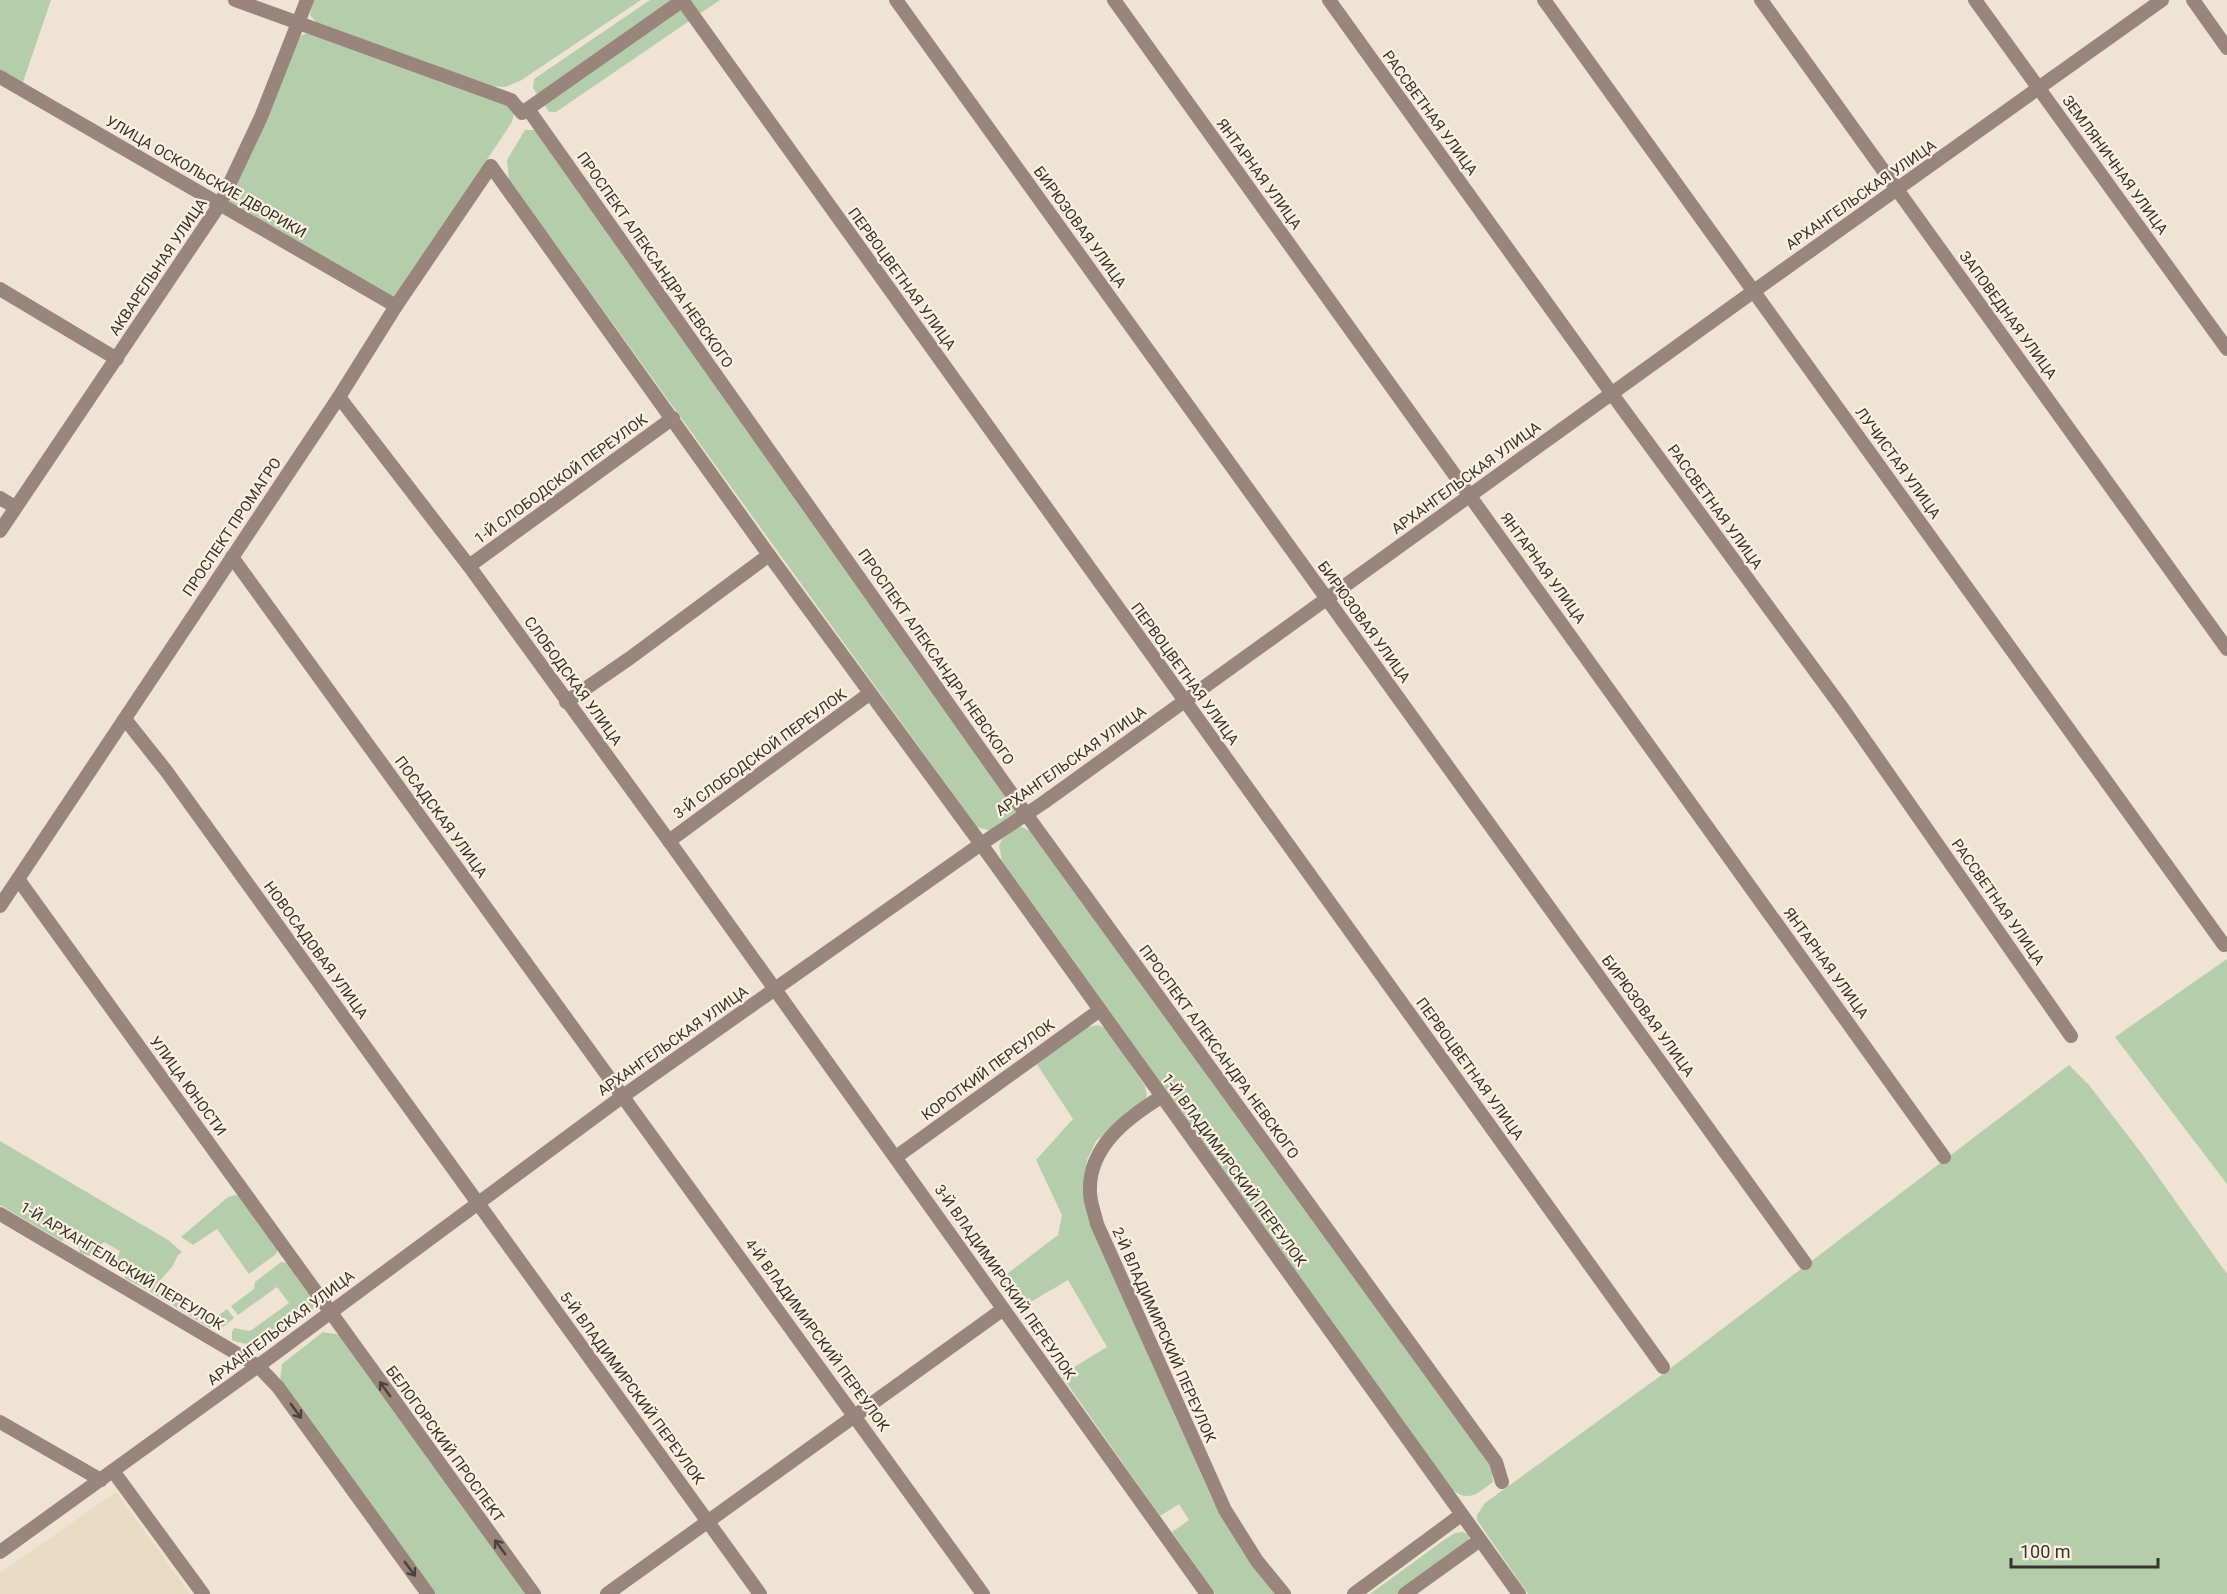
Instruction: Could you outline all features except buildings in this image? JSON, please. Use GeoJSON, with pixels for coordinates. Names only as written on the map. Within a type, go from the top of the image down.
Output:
{"type":"FeatureCollection","features":[{"type":"Feature","properties":{"kind":"street"},"geometry":{"type":"LineString","coordinates":[[235,0],[511,100],[522,113],[682,0]]}},
{"type":"Feature","properties":{"kind":"street","name":"АКВАРЕЛЬНАЯ УЛИЦА"},"geometry":{"type":"LineString","coordinates":[[0,531],[220,204],[261,117],[307,0]]}},
{"type":"Feature","properties":{"kind":"street","name":"ПЕРВОЦВЕТНАЯ УЛИЦА"},"geometry":{"type":"LineString","coordinates":[[682,0],[1663,1367]]}},
{"type":"Feature","properties":{"kind":"street","name":"БИРЮЗОВАЯ УЛИЦА"},"geometry":{"type":"LineString","coordinates":[[896,0],[1805,1263]]}},
{"type":"Feature","properties":{"kind":"street","name":"ЯНТАРНАЯ УЛИЦА"},"geometry":{"type":"LineString","coordinates":[[1114,0],[1944,1157]]}},
{"type":"Feature","properties":{"kind":"street","name":"РАССВЕТНАЯ УЛИЦА"},"geometry":{"type":"LineString","coordinates":[[1329,0],[1612,394],[1843,709],[2072,1036]]}},
{"type":"Feature","properties":{"kind":"street","name":"ЛУЧИСТАЯ УЛИЦА"},"geometry":{"type":"LineString","coordinates":[[1544,0],[2224,945]]}},
{"type":"Feature","properties":{"kind":"street","name":"ЗАПОВЕДНАЯ УЛИЦА"},"geometry":{"type":"LineString","coordinates":[[1761,0],[2227,649]]}},
{"type":"Feature","properties":{"kind":"street","name":"ЗЕМЛЯНИЧНАЯ УЛИЦА"},"geometry":{"type":"LineString","coordinates":[[1976,0],[2227,349]]}},
{"type":"Feature","properties":{"kind":"street","name":"АРХАНГЕЛЬСКАЯ УЛИЦА"},"geometry":{"type":"LineString","coordinates":[[0,1552],[258,1366],[622,1096],[1185,701],[2162,0]]}},
{"type":"Feature","properties":{"kind":"street"},"geometry":{"type":"LineString","coordinates":[[2193,0],[2227,48]]}},
{"type":"Feature","properties":{"kind":"street","name":"УЛИЦА ОСКОЛЬСКИЕ ДВОРИКИ"},"geometry":{"type":"LineString","coordinates":[[0,77],[396,306]]}},
{"type":"Feature","properties":{"kind":"street","name":"ПРОСПЕКТ АЛЕКСАНДРА НЕВСКОГО"},"geometry":{"type":"LineString","coordinates":[[528,108],[1026,814],[1496,1462],[1502,1482]]}},
{"type":"Feature","properties":{"kind":"street","name":"ПРОСПЕКТ ПРОМАГРО"},"geometry":{"type":"LineString","coordinates":[[0,906],[491,166],[673,418]]}},
{"type":"Feature","properties":{"kind":"street"},"geometry":{"type":"LineString","coordinates":[[0,289],[117,358]]}},
{"type":"Feature","properties":{"kind":"street","name":"СЛОБОДСКАЯ УЛИЦА"},"geometry":{"type":"LineString","coordinates":[[339,397],[469,566],[774,989]]}},
{"type":"Feature","properties":{"kind":"street"},"geometry":{"type":"LineString","coordinates":[[673,418],[869,694],[981,844]]}},
{"type":"Feature","properties":{"kind":"street","name":"1-Й СЛОБОДСКОЙ ПЕРЕУЛОК"},"geometry":{"type":"LineString","coordinates":[[469,566],[673,418]]}},
{"type":"Feature","properties":{"kind":"street"},"geometry":{"type":"LineString","coordinates":[[0,498],[15,507]]}},
{"type":"Feature","properties":{"kind":"street"},"geometry":{"type":"LineString","coordinates":[[566,702],[630,658],[769,555]]}},
{"type":"Feature","properties":{"kind":"street","name":"ПОСАДСКАЯ УЛИЦА"},"geometry":{"type":"LineString","coordinates":[[232,557],[622,1096]]}},
{"type":"Feature","properties":{"kind":"street","name":"3-Й СЛОБОДСКОЙ ПЕРЕУЛОК"},"geometry":{"type":"LineString","coordinates":[[669,841],[869,694]]}},
{"type":"Feature","properties":{"kind":"street","name":"НОВОСАДОВАЯ УЛИЦА"},"geometry":{"type":"LineString","coordinates":[[125,718],[174,782],[478,1202]]}},
{"type":"Feature","properties":{"kind":"street","name":"1-Й ВЛАДИМИРСКИЙ ПЕРЕУЛОК"},"geometry":{"type":"LineString","coordinates":[[981,844],[1519,1594]]}},
{"type":"Feature","properties":{"kind":"street","name":"УЛИЦА ЮНОСТИ"},"geometry":{"type":"LineString","coordinates":[[18,879],[331,1312]]}},
{"type":"Feature","properties":{"kind":"street","name":"3-Й ВЛАДИМИРСКИЙ ПЕРЕУЛОК"},"geometry":{"type":"LineString","coordinates":[[774,989],[896,1156],[1002,1310],[1207,1594]]}},
{"type":"Feature","properties":{"kind":"street","name":"КОРОТКИЙ ПЕРЕУЛОК"},"geometry":{"type":"LineString","coordinates":[[896,1156],[1100,1010]]}},
{"type":"Feature","properties":{"kind":"street","name":"4-Й ВЛАДИМИРСКИЙ ПЕРЕУЛОК"},"geometry":{"type":"LineString","coordinates":[[622,1096],[983,1594]]}},
{"type":"Feature","properties":{"kind":"street","name":"2-Й ВЛАДИМИРСКИЙ ПЕРЕУЛОК"},"geometry":{"type":"LineString","coordinates":[[1161,1097],[1144,1107],[1112,1134],[1102,1147],[1092,1169],[1090,1192],[1097,1224],[1225,1510],[1257,1561],[1284,1594]]}},
{"type":"Feature","properties":{"kind":"street","name":"5-Й ВЛАДИМИРСКИЙ ПЕРЕУЛОК"},"geometry":{"type":"LineString","coordinates":[[478,1202],[760,1594]]}},
{"type":"Feature","properties":{"kind":"street","name":"1-Й АРХАНГЕЛЬСКИЙ ПЕРЕУЛОК"},"geometry":{"type":"LineString","coordinates":[[0,1214],[258,1366]]}},
{"type":"Feature","properties":{"kind":"street"},"geometry":{"type":"LineString","coordinates":[[607,1594],[1002,1310]]}},
{"type":"Feature","properties":{"kind":"street","name":"БЕЛОГОРСКИЙ ПРОСПЕКТ"},"geometry":{"type":"LineString","coordinates":[[331,1312],[534,1594]]}},
{"type":"Feature","properties":{"kind":"street"},"geometry":{"type":"LineString","coordinates":[[258,1366],[278,1387],[428,1594]]}},
{"type":"Feature","properties":{"kind":"street"},"geometry":{"type":"LineString","coordinates":[[0,1422],[101,1480]]}},
{"type":"Feature","properties":{"kind":"street"},"geometry":{"type":"LineString","coordinates":[[113,1471],[203,1594]]}},
{"type":"Feature","properties":{"kind":"street"},"geometry":{"type":"LineString","coordinates":[[1354,1594],[1461,1515]]}},
{"type":"Feature","properties":{"kind":"street"},"geometry":{"type":"LineString","coordinates":[[1405,1594],[1480,1540]]}},
{"type":"Feature","properties":{"kind":"shaded area"},"geometry":{"type":"Polygon","coordinates":[[[116,1492],[190,1594],[0,1594],[0,1573],[116,1492]]]}},
{"type":"Feature","properties":{"kind":"green space"},"geometry":{"type":"Polygon","coordinates":[[[0,0],[51,0],[22,85],[0,72],[0,0]]]}},
{"type":"Feature","properties":{"kind":"green space"},"geometry":{"type":"Polygon","coordinates":[[[313,0],[641,0],[520,81],[505,87],[489,86],[317,23],[310,15],[313,0]]]}},
{"type":"Feature","properties":{"kind":"green space"},"geometry":{"type":"Polygon","coordinates":[[[650,0],[720,0],[556,112],[549,112],[533,88],[534,79],[650,0]]]}},
{"type":"Feature","properties":{"kind":"green space"},"geometry":{"type":"Polygon","coordinates":[[[311,33],[507,102],[514,113],[512,122],[396,297],[389,297],[236,208],[230,202],[231,193],[299,37],[311,33]]]}},
{"type":"Feature","properties":{"kind":"green space"},"geometry":{"type":"Polygon","coordinates":[[[525,130],[535,130],[1017,812],[1014,817],[992,831],[977,827],[509,180],[507,160],[525,130]]]}},
{"type":"Feature","properties":{"kind":"green space"},"geometry":{"type":"Polygon","coordinates":[[[1020,826],[1032,832],[1492,1468],[1493,1482],[1482,1490],[1473,1495],[1463,1496],[1451,1489],[1002,861],[999,846],[1002,839],[1020,826]]]}},
{"type":"Feature","properties":{"kind":"green space"},"geometry":{"type":"Polygon","coordinates":[[[2227,959],[2227,1184],[2115,1037],[2227,959]]]}},
{"type":"Feature","properties":{"kind":"green space"},"geometry":{"type":"Polygon","coordinates":[[[1098,1025],[1107,1029],[1145,1086],[1147,1096],[1142,1103],[1096,1141],[1087,1160],[1085,1182],[1095,1234],[1212,1499],[1226,1524],[1277,1594],[1215,1594],[1172,1532],[1189,1520],[1179,1504],[1160,1516],[1061,1375],[1107,1347],[1068,1280],[1017,1310],[999,1280],[1058,1235],[1062,1215],[1036,1160],[1073,1119],[1036,1063],[1087,1027],[1098,1025]]]}},
{"type":"Feature","properties":{"kind":"green space"},"geometry":{"type":"Polygon","coordinates":[[[2069,1065],[2089,1085],[2142,1154],[2227,1274],[2227,1594],[1528,1594],[1477,1520],[1477,1515],[1485,1503],[1663,1374],[2069,1065]]]}},
{"type":"Feature","properties":{"kind":"green space"},"geometry":{"type":"Polygon","coordinates":[[[0,1141],[168,1240],[182,1252],[155,1286],[213,1319],[227,1309],[234,1318],[223,1327],[210,1328],[124,1278],[127,1273],[116,1263],[120,1251],[104,1242],[90,1256],[80,1253],[78,1243],[70,1239],[61,1241],[0,1205],[0,1141]]]}},
{"type":"Feature","properties":{"kind":"green space"},"geometry":{"type":"Polygon","coordinates":[[[236,1195],[243,1197],[278,1249],[276,1254],[249,1274],[217,1229],[193,1245],[181,1237],[228,1197],[236,1195]]]}},
{"type":"Feature","properties":{"kind":"green space"},"geometry":{"type":"Polygon","coordinates":[[[281,1262],[292,1264],[315,1297],[313,1309],[286,1331],[266,1341],[255,1344],[232,1340],[234,1328],[250,1331],[289,1303],[277,1287],[238,1315],[231,1306],[254,1289],[255,1282],[281,1262]]]}},
{"type":"Feature","properties":{"kind":"green space"},"geometry":{"type":"Polygon","coordinates":[[[323,1332],[341,1335],[527,1594],[432,1594],[280,1382],[282,1364],[323,1332]]]}},
{"type":"Feature","properties":{"kind":"green space"},"geometry":{"type":"Polygon","coordinates":[[[1463,1532],[1469,1535],[1464,1546],[1398,1594],[1370,1594],[1444,1540],[1455,1533],[1463,1532]]]}}]}
